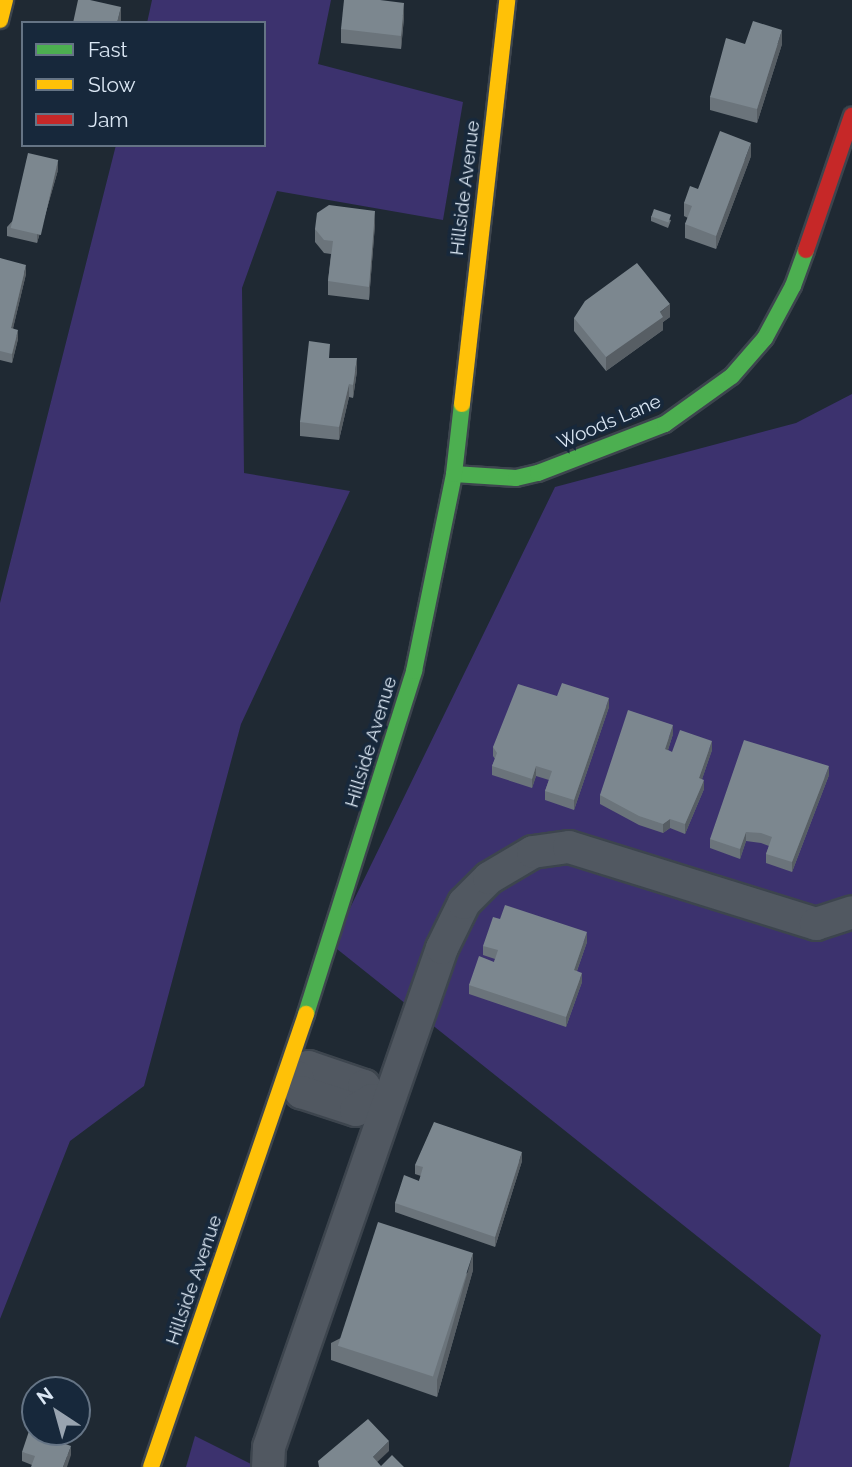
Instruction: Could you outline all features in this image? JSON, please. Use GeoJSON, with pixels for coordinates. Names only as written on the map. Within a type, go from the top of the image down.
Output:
{"type":"FeatureCollection","features":[{"type":"Feature","properties":{"kind":"street"},"geometry":{"type":"LineString","coordinates":[[0,20],[5,0]]}},
{"type":"Feature","properties":{"kind":"street","name":"Hillside Avenue"},"geometry":{"type":"LineString","coordinates":[[151,1467],[292,1075],[414,671],[454,474],[507,0]]}},
{"type":"Feature","properties":{"kind":"street","name":"Woods Lane"},"geometry":{"type":"LineString","coordinates":[[454,474],[516,478],[538,473],[665,424],[732,376],[765,338],[793,286],[852,116]]}},
{"type":"Feature","properties":{"kind":"street"},"geometry":{"type":"LineString","coordinates":[[268,1467],[269,1447],[380,1103],[442,947],[464,903],[489,878],[533,852],[569,847],[623,861],[816,924],[852,912]]}},
{"type":"Feature","properties":{"kind":"street"},"geometry":{"type":"LineString","coordinates":[[292,1075],[301,1092],[356,1110],[380,1103]]}},
{"type":"Feature","properties":{"kind":"shaded area"},"geometry":{"type":"Polygon","coordinates":[[[152,0],[331,0],[318,64],[463,102],[443,220],[277,191],[242,288],[244,473],[350,491],[241,724],[144,1086],[70,1141],[0,1319],[0,603],[115,147],[266,147],[266,21],[147,21],[152,0]]]}},
{"type":"Feature","properties":{"kind":"shaded area"},"geometry":{"type":"Polygon","coordinates":[[[852,394],[852,1467],[789,1467],[821,1335],[332,945],[555,487],[796,423],[852,394]]]}},
{"type":"Feature","properties":{"kind":"shaded area"},"geometry":{"type":"Polygon","coordinates":[[[195,1436],[257,1467],[186,1467],[195,1436]]]}},
{"type":"Feature","properties":{"kind":"building"},"geometry":{"type":"Polygon","coordinates":[[[78,0],[121,7],[118,21],[73,21],[78,0]]]}},
{"type":"Feature","properties":{"kind":"building"},"geometry":{"type":"Polygon","coordinates":[[[344,0],[404,3],[401,36],[341,29],[344,0]]]}},
{"type":"Feature","properties":{"kind":"building"},"geometry":{"type":"Polygon","coordinates":[[[753,21],[782,30],[757,109],[710,97],[726,38],[745,44],[753,21]]]}},
{"type":"Feature","properties":{"kind":"building"},"geometry":{"type":"Polygon","coordinates":[[[720,131],[751,143],[716,236],[685,224],[692,206],[684,203],[690,186],[698,189],[720,131]]]}},
{"type":"Feature","properties":{"kind":"building"},"geometry":{"type":"Polygon","coordinates":[[[28,153],[58,160],[41,235],[11,228],[28,153]]]}},
{"type":"Feature","properties":{"kind":"building"},"geometry":{"type":"Polygon","coordinates":[[[329,205],[375,211],[369,287],[328,281],[333,241],[324,240],[315,229],[317,213],[329,205]]]}},
{"type":"Feature","properties":{"kind":"building"},"geometry":{"type":"Polygon","coordinates":[[[654,209],[671,215],[668,222],[651,217],[654,209]]]}},
{"type":"Feature","properties":{"kind":"building"},"geometry":{"type":"Polygon","coordinates":[[[0,258],[26,265],[11,328],[18,330],[12,354],[0,351],[0,258]]]}},
{"type":"Feature","properties":{"kind":"building"},"geometry":{"type":"Polygon","coordinates":[[[637,263],[670,304],[660,312],[663,317],[606,357],[574,318],[585,301],[637,263]]]}},
{"type":"Feature","properties":{"kind":"building"},"geometry":{"type":"Polygon","coordinates":[[[309,341],[330,344],[329,358],[357,358],[353,385],[349,384],[339,427],[300,422],[309,341]]]}},
{"type":"Feature","properties":{"kind":"building"},"geometry":{"type":"Polygon","coordinates":[[[562,683],[609,698],[574,800],[545,791],[552,771],[536,766],[532,779],[492,766],[497,753],[493,747],[518,684],[557,696],[562,683]]]}},
{"type":"Feature","properties":{"kind":"building"},"geometry":{"type":"Polygon","coordinates":[[[628,710],[673,725],[665,749],[672,752],[680,730],[712,741],[699,778],[704,780],[685,824],[670,819],[663,824],[639,816],[600,795],[628,710]]]}},
{"type":"Feature","properties":{"kind":"building"},"geometry":{"type":"Polygon","coordinates":[[[744,740],[829,766],[792,862],[766,854],[772,837],[761,833],[746,832],[740,849],[710,839],[744,740]]]}},
{"type":"Feature","properties":{"kind":"building"},"geometry":{"type":"Polygon","coordinates":[[[505,905],[587,932],[574,970],[582,973],[566,1017],[469,985],[479,956],[494,962],[498,950],[483,946],[493,917],[500,919],[505,905]]]}},
{"type":"Feature","properties":{"kind":"building"},"geometry":{"type":"Polygon","coordinates":[[[434,1122],[522,1152],[495,1237],[395,1203],[404,1175],[419,1181],[423,1167],[415,1165],[434,1122]]]}},
{"type":"Feature","properties":{"kind":"building"},"geometry":{"type":"Polygon","coordinates":[[[378,1222],[473,1253],[433,1377],[338,1346],[378,1222]]]}},
{"type":"Feature","properties":{"kind":"building"},"geometry":{"type":"Polygon","coordinates":[[[368,1419],[389,1441],[373,1457],[381,1466],[392,1455],[404,1467],[319,1467],[318,1461],[368,1419]]]}},
{"type":"Feature","properties":{"kind":"building"},"geometry":{"type":"Polygon","coordinates":[[[24,1446],[71,1446],[63,1467],[31,1467],[35,1456],[22,1452],[24,1446]]]}},
{"type":"Feature","properties":{"kind":"traffic: fast"},"geometry":{"type":"LineString","coordinates":[[454,474],[516,478],[538,473],[665,424],[732,376],[765,338],[793,286],[806,250]]}},
{"type":"Feature","properties":{"kind":"traffic: fast"},"geometry":{"type":"LineString","coordinates":[[306,1014],[414,671],[454,474],[462,404]]}},
{"type":"Feature","properties":{"kind":"traffic: slow"},"geometry":{"type":"LineString","coordinates":[[0,20],[5,0]]}},
{"type":"Feature","properties":{"kind":"traffic: slow"},"geometry":{"type":"LineString","coordinates":[[462,404],[507,0]]}},
{"type":"Feature","properties":{"kind":"traffic: slow"},"geometry":{"type":"LineString","coordinates":[[151,1467],[306,1014]]}},
{"type":"Feature","properties":{"kind":"traffic: jam"},"geometry":{"type":"LineString","coordinates":[[806,250],[852,116]]}}]}
